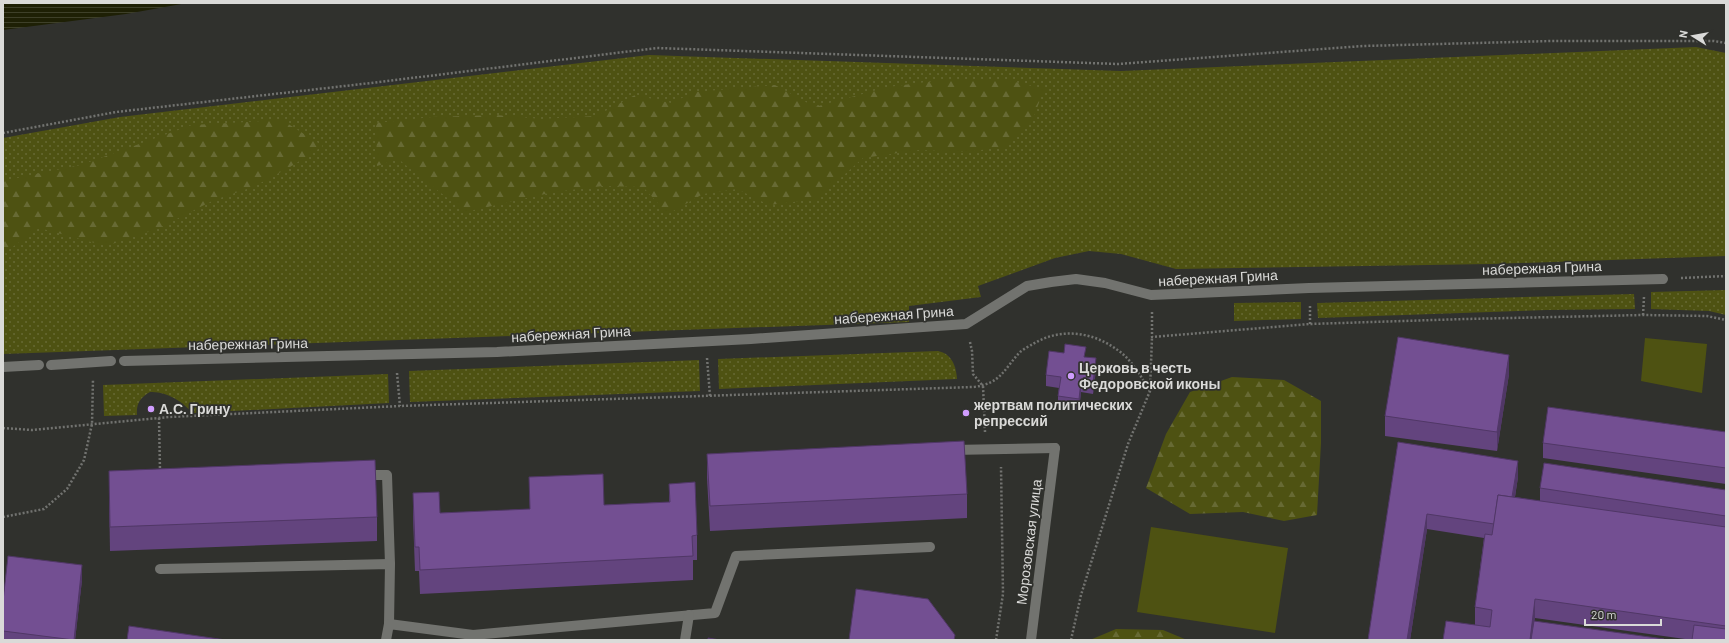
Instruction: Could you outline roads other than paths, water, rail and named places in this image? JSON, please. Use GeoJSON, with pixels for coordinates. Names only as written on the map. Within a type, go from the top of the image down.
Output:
{"type":"FeatureCollection","features":[{"type":"Feature","properties":{"kind":"street","name":"набережная Грина"},"geometry":{"type":"LineString","coordinates":[[124,361],[497,352],[751,339],[966,324],[1027,286],[1076,279],[1105,283],[1151,296],[1309,288],[1663,278]]}},
{"type":"Feature","properties":{"kind":"street"},"geometry":{"type":"LineString","coordinates":[[51,365],[111,362]]}},
{"type":"Feature","properties":{"kind":"street"},"geometry":{"type":"LineString","coordinates":[[3,367],[38,365]]}},
{"type":"Feature","properties":{"kind":"street","name":"Морозовская улица"},"geometry":{"type":"LineString","coordinates":[[941,450],[1055,448],[1030,640]]}},
{"type":"Feature","properties":{"kind":"street"},"geometry":{"type":"LineString","coordinates":[[351,475],[387,474],[390,624],[386,640]]}},
{"type":"Feature","properties":{"kind":"street"},"geometry":{"type":"LineString","coordinates":[[390,624],[474,637],[715,613],[736,556],[930,548]]}},
{"type":"Feature","properties":{"kind":"street"},"geometry":{"type":"LineString","coordinates":[[160,569],[390,564]]}},
{"type":"Feature","properties":{"kind":"street"},"geometry":{"type":"LineString","coordinates":[[685,640],[689,615]]}},
{"type":"Feature","properties":{"kind":"place","name":"Церковь в честь Федоровской иконы"},"geometry":{"type":"Point","coordinates":[1071,376]}},
{"type":"Feature","properties":{"kind":"place","name":"А.С. Грину"},"geometry":{"type":"Point","coordinates":[151,409]}},
{"type":"Feature","properties":{"kind":"place","name":"жертвам политических репрессий"},"geometry":{"type":"Point","coordinates":[966,413]}}]}
